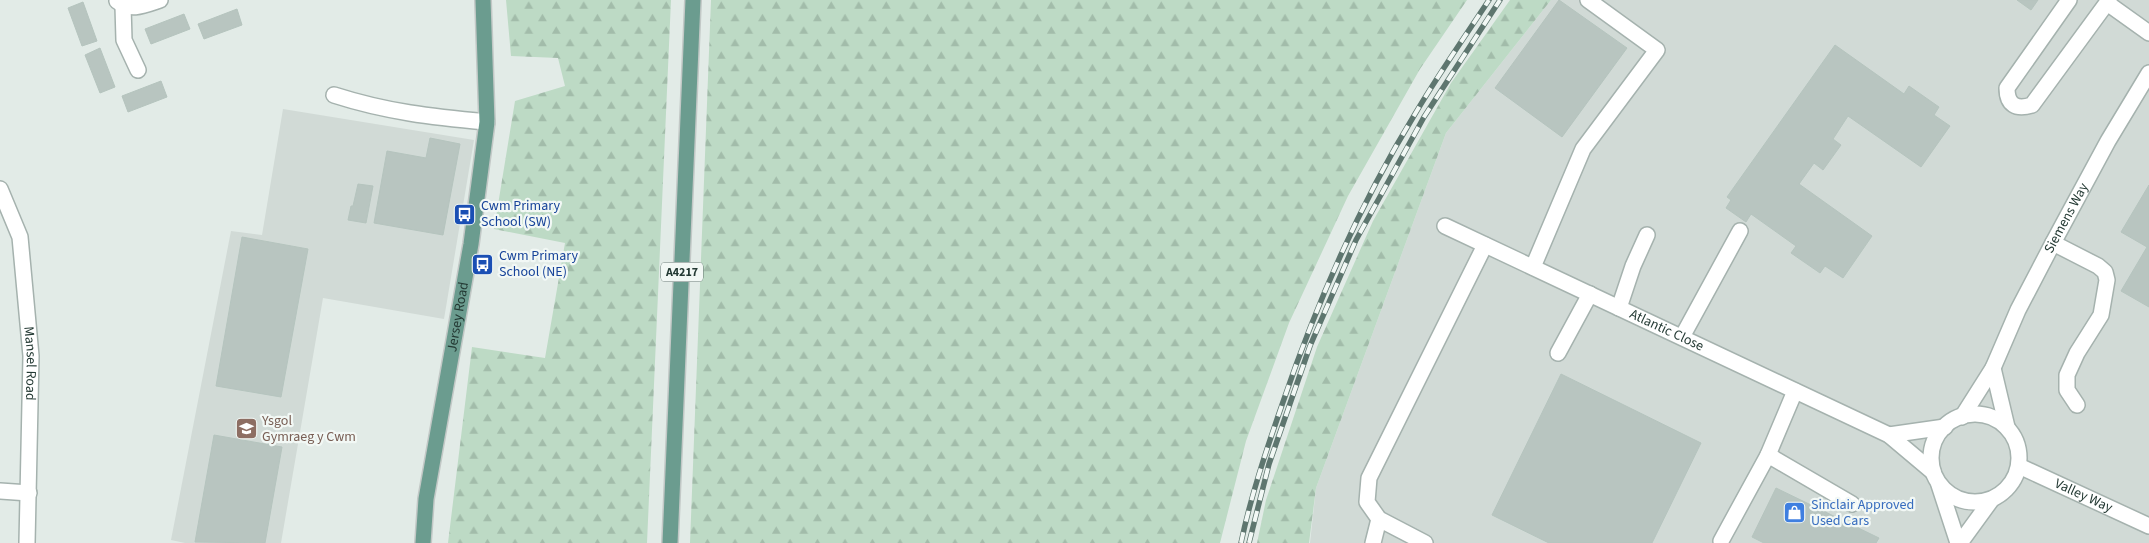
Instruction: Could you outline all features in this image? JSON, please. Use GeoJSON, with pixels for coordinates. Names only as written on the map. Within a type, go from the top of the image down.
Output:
{"type":"FeatureCollection","features":[{"type":"Feature","properties":{"kind":"main road","name":"Jersey Road"},"geometry":{"type":"LineString","coordinates":[[423,543],[426,499],[471,244],[487,122],[484,0]]}},
{"type":"Feature","properties":{"kind":"main road","name":"A4217"},"geometry":{"type":"LineString","coordinates":[[670,543],[693,0]]}},
{"type":"Feature","properties":{"kind":"street"},"geometry":{"type":"LineString","coordinates":[[138,70],[124,40],[120,3],[138,7],[160,0]]}},
{"type":"Feature","properties":{"kind":"street"},"geometry":{"type":"LineString","coordinates":[[1533,267],[1583,149],[1657,50],[1588,0]]}},
{"type":"Feature","properties":{"kind":"street"},"geometry":{"type":"LineString","coordinates":[[2069,0],[2006,88],[2007,97],[2014,106],[2022,108],[2032,105],[2108,2],[2149,33]]}},
{"type":"Feature","properties":{"kind":"street","name":"Siemens Way"},"geometry":{"type":"LineString","coordinates":[[1962,417],[1993,368],[2018,310],[2053,243],[2108,141],[2149,73]]}},
{"type":"Feature","properties":{"kind":"street"},"geometry":{"type":"LineString","coordinates":[[334,95],[391,111],[487,122]]}},
{"type":"Feature","properties":{"kind":"street","name":"Mansel Road"},"geometry":{"type":"LineString","coordinates":[[0,189],[20,236],[31,356],[27,543]]}},
{"type":"Feature","properties":{"kind":"street","name":"Atlantic Close"},"geometry":{"type":"LineString","coordinates":[[1445,226],[1889,435],[1936,478]]}},
{"type":"Feature","properties":{"kind":"street"},"geometry":{"type":"LineString","coordinates":[[1682,337],[1740,231]]}},
{"type":"Feature","properties":{"kind":"street"},"geometry":{"type":"LineString","coordinates":[[1619,308],[1633,266],[1647,235]]}},
{"type":"Feature","properties":{"kind":"street"},"geometry":{"type":"LineString","coordinates":[[2053,243],[2098,266],[2105,272],[2107,280],[2101,315],[2077,353],[2067,376],[2067,390],[2077,405]]}},
{"type":"Feature","properties":{"kind":"street"},"geometry":{"type":"LineString","coordinates":[[1425,543],[1379,520],[1368,502],[1369,478],[1485,245]]}},
{"type":"Feature","properties":{"kind":"street"},"geometry":{"type":"LineString","coordinates":[[1558,354],[1590,294]]}},
{"type":"Feature","properties":{"kind":"street"},"geometry":{"type":"LineString","coordinates":[[1959,543],[1992,499],[2010,486],[2019,466],[2017,445],[2006,427],[1993,368]]}},
{"type":"Feature","properties":{"kind":"street"},"geometry":{"type":"LineString","coordinates":[[1721,541],[1768,456],[1795,391]]}},
{"type":"Feature","properties":{"kind":"street"},"geometry":{"type":"LineString","coordinates":[[1959,543],[1931,460],[1937,436],[1945,427],[1962,417],[1981,415],[1990,417],[2006,427]]}},
{"type":"Feature","properties":{"kind":"street"},"geometry":{"type":"LineString","coordinates":[[1889,435],[1945,427]]}},
{"type":"Feature","properties":{"kind":"street"},"geometry":{"type":"LineString","coordinates":[[1768,456],[1852,504]]}},
{"type":"Feature","properties":{"kind":"street","name":"Valley Way"},"geometry":{"type":"LineString","coordinates":[[2019,466],[2149,526]]}},
{"type":"Feature","properties":{"kind":"street"},"geometry":{"type":"LineString","coordinates":[[1936,478],[1947,492],[1968,502],[1992,499]]}},
{"type":"Feature","properties":{"kind":"street"},"geometry":{"type":"LineString","coordinates":[[0,491],[29,493]]}},
{"type":"Feature","properties":{"kind":"street"},"geometry":{"type":"LineString","coordinates":[[1373,543],[1379,520]]}},
{"type":"Feature","properties":{"kind":"shaded area"},"geometry":{"type":"Polygon","coordinates":[[[1551,0],[2149,0],[2149,543],[1310,543],[1316,488],[1446,133],[1551,0]]]}},
{"type":"Feature","properties":{"kind":"shaded area","name":"Ysgol Gymraeg y Cwm"},"geometry":{"type":"Polygon","coordinates":[[[283,109],[474,140],[444,319],[323,298],[281,543],[185,543],[171,540],[231,231],[262,235],[283,109]]]}},
{"type":"Feature","properties":{"kind":"green space"},"geometry":{"type":"Polygon","coordinates":[[[506,0],[671,0],[647,543],[448,543],[472,347],[545,358],[565,243],[494,229],[515,101],[565,86],[558,58],[511,56],[506,0]]]}},
{"type":"Feature","properties":{"kind":"green space"},"geometry":{"type":"Polygon","coordinates":[[[711,0],[1467,0],[1420,69],[1348,196],[1289,323],[1246,441],[1220,543],[690,543],[711,0]]]}},
{"type":"Feature","properties":{"kind":"green space"},"geometry":{"type":"Polygon","coordinates":[[[1510,0],[1551,0],[1446,133],[1316,488],[1309,543],[1257,543],[1266,500],[1317,347],[1373,221],[1451,83],[1510,0]]]}},
{"type":"Feature","properties":{"kind":"building"},"geometry":{"type":"Polygon","coordinates":[[[1559,0],[1627,48],[1562,137],[1495,88],[1559,0]]]}},
{"type":"Feature","properties":{"kind":"building"},"geometry":{"type":"Polygon","coordinates":[[[2017,0],[2038,0],[2031,10],[2017,0]]]}},
{"type":"Feature","properties":{"kind":"building"},"geometry":{"type":"Polygon","coordinates":[[[83,2],[97,41],[82,46],[68,8],[83,2]]]}},
{"type":"Feature","properties":{"kind":"building"},"geometry":{"type":"Polygon","coordinates":[[[237,9],[242,25],[204,39],[198,24],[237,9]]]}},
{"type":"Feature","properties":{"kind":"building"},"geometry":{"type":"Polygon","coordinates":[[[184,14],[190,29],[151,44],[145,29],[184,14]]]}},
{"type":"Feature","properties":{"kind":"building"},"geometry":{"type":"Polygon","coordinates":[[[1835,45],[1904,94],[1909,86],[1939,107],[1934,115],[1950,126],[1921,167],[1848,116],[1833,139],[1841,145],[1823,170],[1814,163],[1799,184],[1872,236],[1843,278],[1825,266],[1820,273],[1791,253],[1796,246],[1751,214],[1746,222],[1726,208],[1731,200],[1727,197],[1835,45]]]}},
{"type":"Feature","properties":{"kind":"building"},"geometry":{"type":"Polygon","coordinates":[[[100,48],[115,87],[100,93],[85,55],[100,48]]]}},
{"type":"Feature","properties":{"kind":"building"},"geometry":{"type":"Polygon","coordinates":[[[161,81],[167,97],[128,112],[122,96],[161,81]]]}},
{"type":"Feature","properties":{"kind":"building"},"geometry":{"type":"Polygon","coordinates":[[[430,138],[460,144],[443,235],[374,223],[387,151],[426,158],[430,138]]]}},
{"type":"Feature","properties":{"kind":"building"},"geometry":{"type":"Polygon","coordinates":[[[358,184],[373,186],[366,223],[348,220],[358,184]]]}},
{"type":"Feature","properties":{"kind":"building"},"geometry":{"type":"Polygon","coordinates":[[[2149,185],[2149,307],[2121,291],[2147,247],[2121,232],[2149,185]]]}},
{"type":"Feature","properties":{"kind":"building"},"geometry":{"type":"Polygon","coordinates":[[[242,237],[308,249],[281,397],[216,386],[242,237]]]}},
{"type":"Feature","properties":{"kind":"building"},"geometry":{"type":"Polygon","coordinates":[[[1561,374],[1701,443],[1652,543],[1549,543],[1492,515],[1561,374]]]}},
{"type":"Feature","properties":{"kind":"building"},"geometry":{"type":"Polygon","coordinates":[[[214,435],[282,447],[265,543],[195,542],[214,435]]]}},
{"type":"Feature","properties":{"kind":"building","name":"Sinclair Approved Used Cars"},"geometry":{"type":"Polygon","coordinates":[[[1776,488],[1879,538],[1876,543],[1764,543],[1752,537],[1776,488]]]}},
{"type":"Feature","properties":{"kind":"railway"},"geometry":{"type":"LineString","coordinates":[[1241,543],[1254,489],[1265,454],[1310,327],[1341,254],[1395,148],[1433,85],[1489,0]]}},
{"type":"Feature","properties":{"kind":"railway"},"geometry":{"type":"LineString","coordinates":[[1249,543],[1269,464],[1310,346],[1356,240],[1424,117],[1500,0]]}},
{"type":"Feature","properties":{"kind":"place","name":"Cwm Primary School (SW)"},"geometry":{"type":"Point","coordinates":[465,214]}},
{"type":"Feature","properties":{"kind":"place","name":"Cwm Primary School (NE)"},"geometry":{"type":"Point","coordinates":[483,264]}},
{"type":"Feature","properties":{"kind":"place","name":"Ysgol Gymraeg y Cwm"},"geometry":{"type":"Point","coordinates":[246,429]}},
{"type":"Feature","properties":{"kind":"place","name":"Sinclair Approved Used Cars"},"geometry":{"type":"Point","coordinates":[1795,513]}}]}
